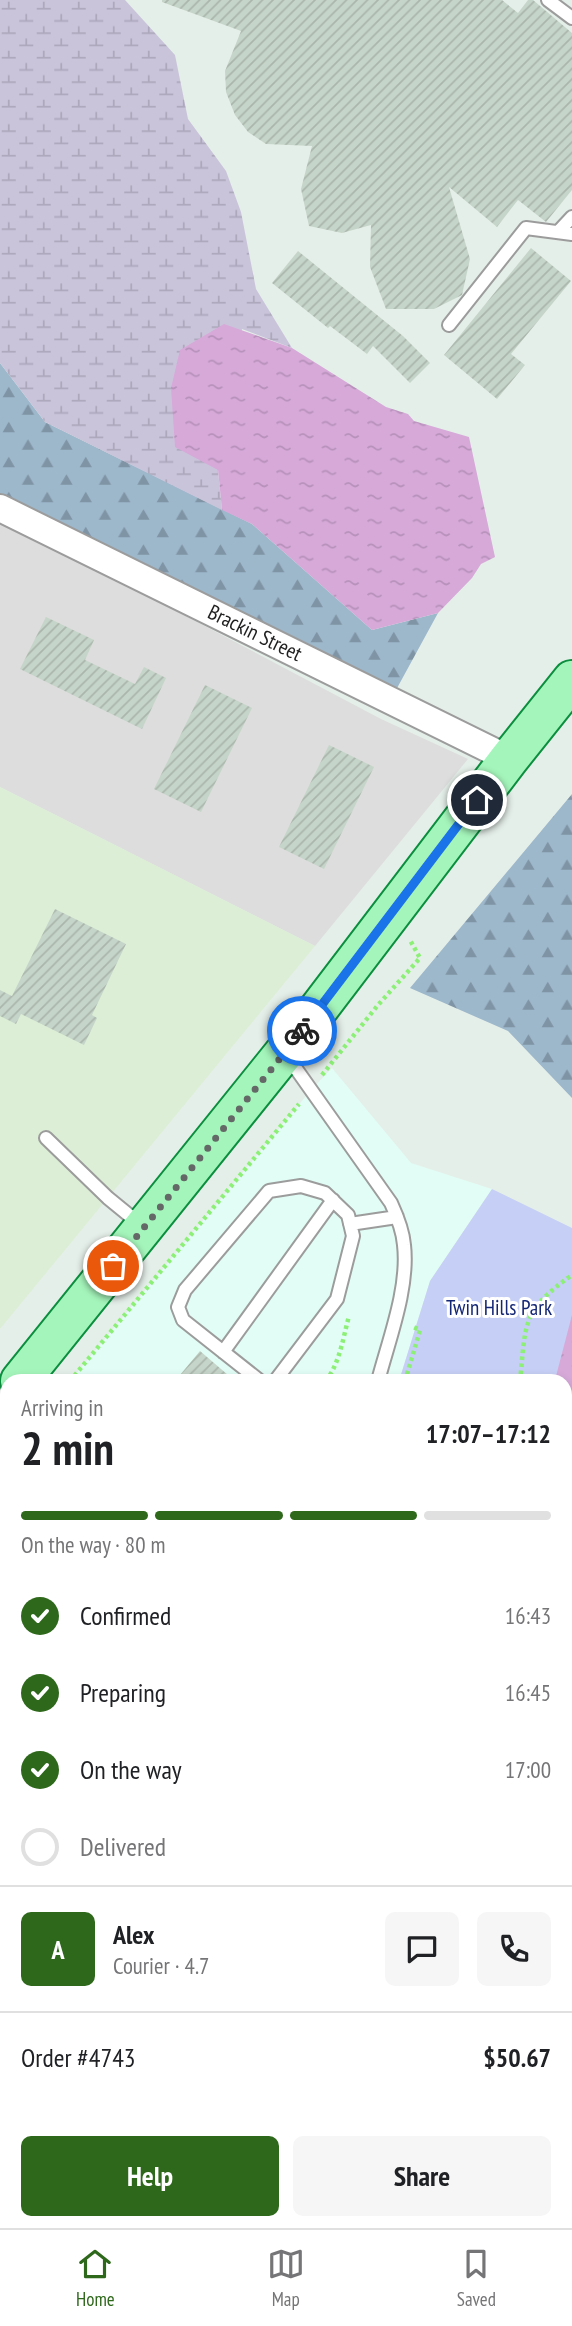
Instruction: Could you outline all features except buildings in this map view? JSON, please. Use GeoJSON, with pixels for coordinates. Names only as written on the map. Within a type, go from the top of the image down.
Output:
{"type":"FeatureCollection","features":[{"type":"Feature","properties":{"kind":"main road"},"geometry":{"type":"LineString","coordinates":[[26,1374],[284,1052],[572,680]]}},
{"type":"Feature","properties":{"kind":"street","name":"Brackin Street"},"geometry":{"type":"LineString","coordinates":[[0,508],[509,758]]}},
{"type":"Feature","properties":{"kind":"lane"},"geometry":{"type":"LineString","coordinates":[[548,0],[572,18]]}},
{"type":"Feature","properties":{"kind":"lane"},"geometry":{"type":"LineString","coordinates":[[558,232],[572,218]]}},
{"type":"Feature","properties":{"kind":"lane"},"geometry":{"type":"LineString","coordinates":[[449,324],[526,228],[572,234]]}},
{"type":"Feature","properties":{"kind":"lane"},"geometry":{"type":"LineString","coordinates":[[284,1052],[391,1203],[397,1217],[404,1244],[404,1284],[380,1374]]}},
{"type":"Feature","properties":{"kind":"lane"},"geometry":{"type":"LineString","coordinates":[[46,1138],[108,1198],[144,1227]]}},
{"type":"Feature","properties":{"kind":"lane"},"geometry":{"type":"LineString","coordinates":[[251,1374],[183,1320],[178,1307],[186,1290],[269,1191],[301,1186],[325,1193],[333,1200],[348,1215],[353,1236],[337,1298],[280,1374]]}},
{"type":"Feature","properties":{"kind":"lane"},"geometry":{"type":"LineString","coordinates":[[223,1352],[333,1200]]}},
{"type":"Feature","properties":{"kind":"lane"},"geometry":{"type":"LineString","coordinates":[[350,1224],[397,1217]]}},
{"type":"Feature","properties":{"kind":"path"},"geometry":{"type":"LineString","coordinates":[[75,1374],[311,1090],[378,1005],[420,958],[393,912]]}},
{"type":"Feature","properties":{"kind":"path"},"geometry":{"type":"LineString","coordinates":[[521,1374],[526,1321],[546,1293],[572,1275]]}},
{"type":"Feature","properties":{"kind":"path"},"geometry":{"type":"LineString","coordinates":[[331,1374],[340,1352],[350,1311]]}},
{"type":"Feature","properties":{"kind":"path"},"geometry":{"type":"LineString","coordinates":[[394,1319],[421,1330],[407,1374]]}},
{"type":"Feature","properties":{"kind":"shaded area"},"geometry":{"type":"Polygon","coordinates":[[[0,522],[95,568],[381,719],[468,759],[315,946],[0,787],[0,522]]]}},
{"type":"Feature","properties":{"kind":"shaded area"},"geometry":{"type":"Polygon","coordinates":[[[0,787],[315,946],[0,1329],[0,787]]]}},
{"type":"Feature","properties":{"kind":"shaded area"},"geometry":{"type":"Polygon","coordinates":[[[332,1068],[411,1163],[492,1189],[430,1281],[401,1374],[76,1374],[332,1068]]]}},
{"type":"Feature","properties":{"kind":"green space"},"geometry":{"type":"Polygon","coordinates":[[[0,0],[125,0],[175,55],[188,119],[226,171],[241,212],[256,289],[292,348],[242,329],[218,470],[222,510],[45,422],[0,363],[0,0]]]}},
{"type":"Feature","properties":{"kind":"green space"},"geometry":{"type":"Polygon","coordinates":[[[0,363],[45,422],[252,524],[372,630],[438,613],[396,690],[0,495],[0,363]]]}},
{"type":"Feature","properties":{"kind":"green space"},"geometry":{"type":"Polygon","coordinates":[[[572,794],[572,1098],[508,1031],[410,988],[572,794]]]}},
{"type":"Feature","properties":{"kind":"green space","name":"Twin Hills Park"},"geometry":{"type":"Polygon","coordinates":[[[492,1189],[572,1228],[572,1374],[401,1374],[430,1281],[492,1189]]]}},
{"type":"Feature","properties":{"kind":"water"},"geometry":{"type":"Polygon","coordinates":[[[224,324],[292,348],[386,407],[408,414],[414,421],[469,437],[495,557],[481,564],[472,578],[438,613],[372,630],[252,524],[222,510],[218,470],[175,447],[171,388],[180,350],[224,324]]]}},
{"type":"Feature","properties":{"kind":"water"},"geometry":{"type":"Polygon","coordinates":[[[572,1315],[572,1374],[557,1374],[572,1315]]]}},
{"type":"Feature","properties":{"kind":"way so far"},"geometry":{"type":"LineString","coordinates":[[113,1266],[302,1031]]}},
{"type":"Feature","properties":{"kind":"route"},"geometry":{"type":"LineString","coordinates":[[302,1031],[477,800]]}}]}
